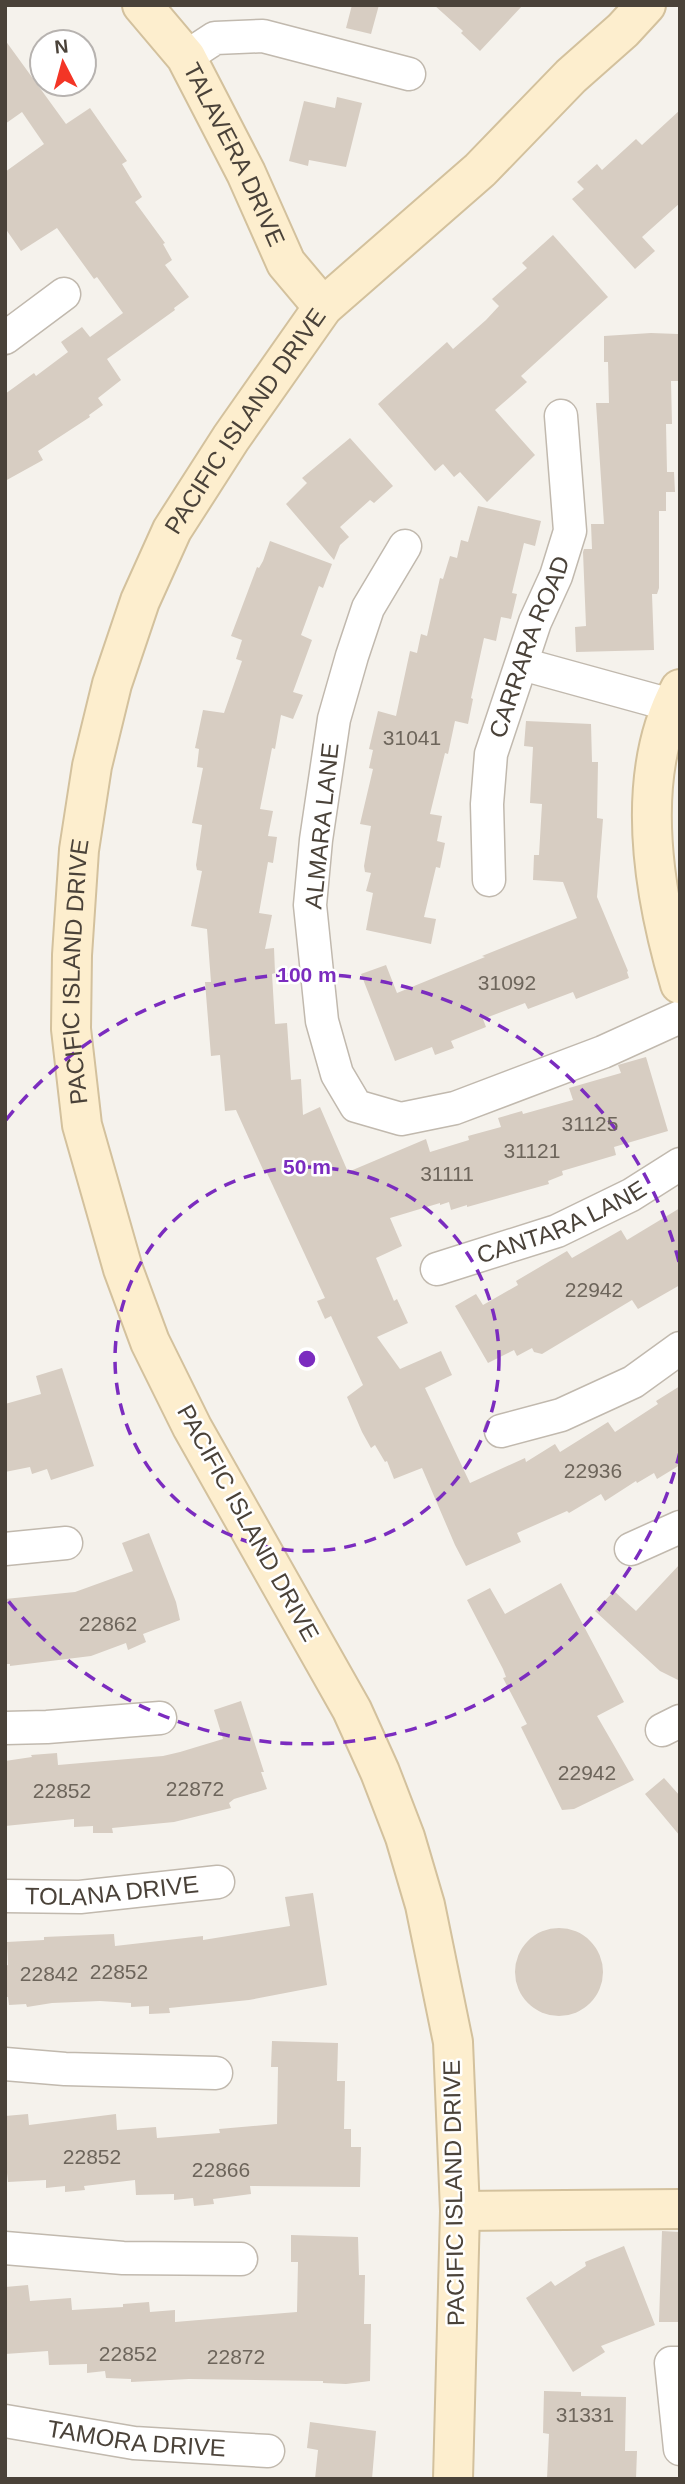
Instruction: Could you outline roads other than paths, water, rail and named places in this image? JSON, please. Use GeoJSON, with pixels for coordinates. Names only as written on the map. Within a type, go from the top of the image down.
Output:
{"type":"FeatureCollection","features":[{"type":"Feature","properties":{"kind":"main road","name":"TALAVERA DRIVE"},"geometry":{"type":"LineString","coordinates":[[142,5],[186,57],[246,173],[286,263],[323,307]]}},
{"type":"Feature","properties":{"kind":"main road","name":"PACIFIC ISLAND DRIVE"},"geometry":{"type":"LineString","coordinates":[[453,2479],[460,2211],[453,2042],[425,1905],[405,1837],[352,1710],[192,1427],[150,1342],[124,1269],[82,1125],[71,1029],[72,955],[79,850],[92,766],[112,684],[140,601],[172,530],[231,438],[323,307],[480,170],[571,76],[624,30],[646,5]]}},
{"type":"Feature","properties":{"kind":"main road"},"geometry":{"type":"LineString","coordinates":[[675,697],[657,759],[652,808],[655,863],[664,929],[680,984]]}},
{"type":"Feature","properties":{"kind":"main road"},"geometry":{"type":"LineString","coordinates":[[460,2211],[680,2209]]}},
{"type":"Feature","properties":{"kind":"street"},"geometry":{"type":"LineString","coordinates":[[186,57],[215,38],[264,36],[409,74]]}},
{"type":"Feature","properties":{"kind":"street"},"geometry":{"type":"LineString","coordinates":[[5,338],[64,294]]}},
{"type":"Feature","properties":{"kind":"street","name":"CARRARA ROAD"},"geometry":{"type":"LineString","coordinates":[[489,880],[487,804],[491,754],[535,622],[556,576],[570,531],[561,416]]}},
{"type":"Feature","properties":{"kind":"street","name":"ALMARA LANE"},"geometry":{"type":"LineString","coordinates":[[405,546],[368,608],[352,656],[334,719],[316,841],[310,905],[322,1021],[337,1074],[356,1106],[401,1119],[467,1103],[603,1052],[680,1017]]}},
{"type":"Feature","properties":{"kind":"street"},"geometry":{"type":"LineString","coordinates":[[522,664],[675,697]]}},
{"type":"Feature","properties":{"kind":"street","name":"CANTARA LANE"},"geometry":{"type":"LineString","coordinates":[[437,1269],[557,1231],[631,1195],[680,1164]]}},
{"type":"Feature","properties":{"kind":"street"},"geometry":{"type":"LineString","coordinates":[[501,1431],[561,1415],[597,1399],[633,1382],[680,1348]]}},
{"type":"Feature","properties":{"kind":"street"},"geometry":{"type":"LineString","coordinates":[[631,1549],[680,1527]]}},
{"type":"Feature","properties":{"kind":"street"},"geometry":{"type":"LineString","coordinates":[[5,1549],[66,1543]]}},
{"type":"Feature","properties":{"kind":"street"},"geometry":{"type":"LineString","coordinates":[[5,1728],[160,1718]]}},
{"type":"Feature","properties":{"kind":"street","name":"TOLANA DRIVE"},"geometry":{"type":"LineString","coordinates":[[5,1896],[80,1897],[218,1882]]}},
{"type":"Feature","properties":{"kind":"street"},"geometry":{"type":"LineString","coordinates":[[5,2064],[65,2069],[216,2073]]}},
{"type":"Feature","properties":{"kind":"street"},"geometry":{"type":"LineString","coordinates":[[5,2248],[123,2258],[241,2259]]}},
{"type":"Feature","properties":{"kind":"street"},"geometry":{"type":"LineString","coordinates":[[680,2363],[671,2363],[680,2449]]}},
{"type":"Feature","properties":{"kind":"street","name":"TAMORA DRIVE"},"geometry":{"type":"LineString","coordinates":[[5,2421],[134,2443],[268,2451]]}}]}
